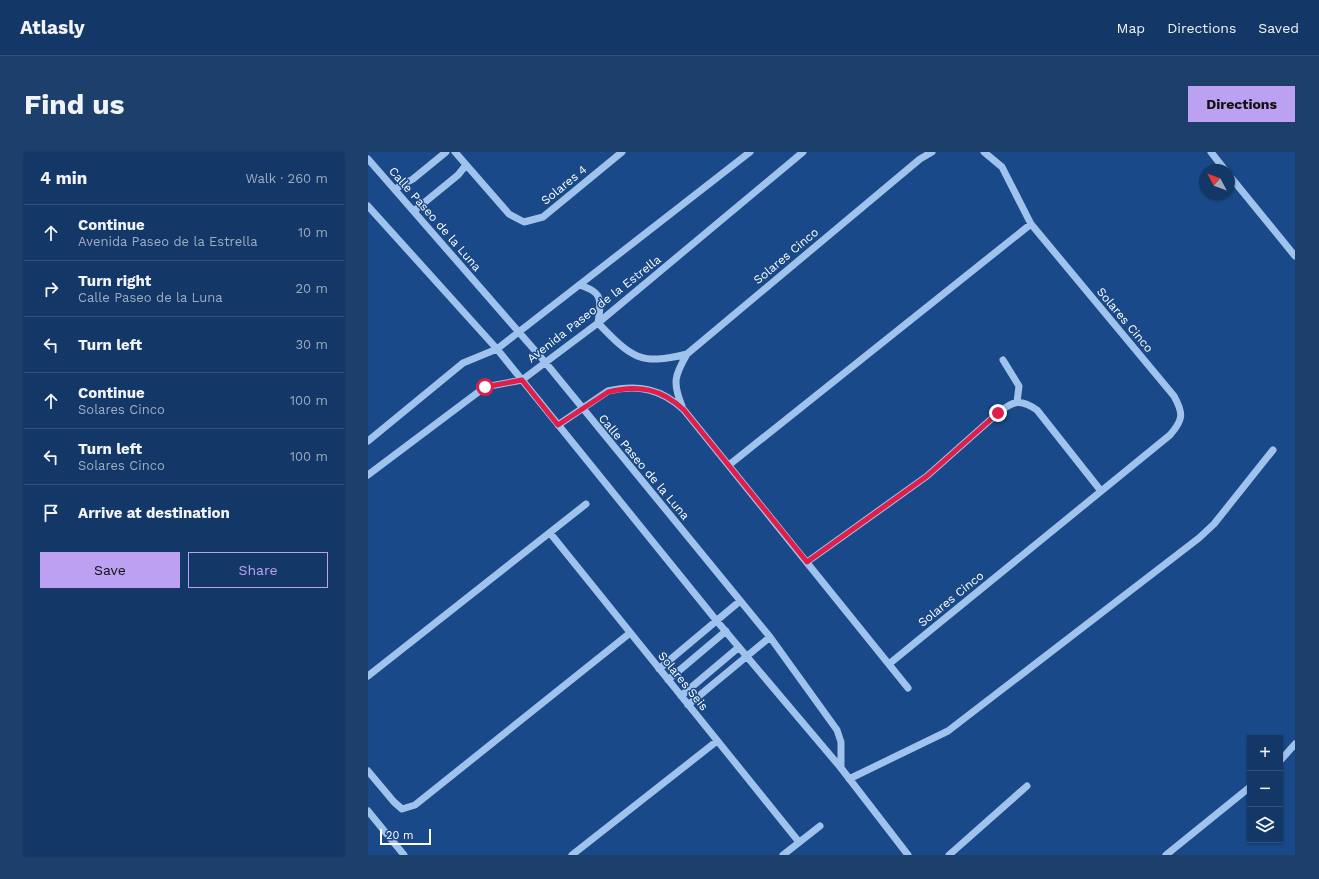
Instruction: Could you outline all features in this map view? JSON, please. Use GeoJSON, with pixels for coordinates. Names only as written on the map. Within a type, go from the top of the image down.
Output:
{"type":"FeatureCollection","features":[{"type":"Feature","properties":{"kind":"street"},"geometry":{"type":"LineString","coordinates":[[395,189],[413,179],[446,152]]}},
{"type":"Feature","properties":{"kind":"street","name":"Solares 4"},"geometry":{"type":"LineString","coordinates":[[456,152],[509,214],[524,222],[543,217],[622,152]]}},
{"type":"Feature","properties":{"kind":"street"},"geometry":{"type":"LineString","coordinates":[[368,441],[463,363],[497,349],[750,152]]}},
{"type":"Feature","properties":{"kind":"street","name":"Avenida Paseo de la Estrella"},"geometry":{"type":"LineString","coordinates":[[368,476],[485,387],[522,380],[598,323],[803,152]]}},
{"type":"Feature","properties":{"kind":"street","name":"Solares Cinco"},"geometry":{"type":"LineString","coordinates":[[598,323],[636,356],[657,360],[687,354],[914,164],[932,152]]}},
{"type":"Feature","properties":{"kind":"street","name":"Solares Cinco"},"geometry":{"type":"LineString","coordinates":[[889,664],[1170,435],[1178,426],[1181,417],[1181,408],[1174,396],[1031,224],[1002,167],[984,152]]}},
{"type":"Feature","properties":{"kind":"street"},"geometry":{"type":"LineString","coordinates":[[1211,152],[1220,164]]}},
{"type":"Feature","properties":{"kind":"street","name":"Calle Paseo de la Luna"},"geometry":{"type":"LineString","coordinates":[[368,159],[545,362],[582,410],[770,637],[837,730],[841,742],[841,768]]}},
{"type":"Feature","properties":{"kind":"street"},"geometry":{"type":"LineString","coordinates":[[414,212],[458,175],[466,165]]}},
{"type":"Feature","properties":{"kind":"street"},"geometry":{"type":"LineString","coordinates":[[1235,182],[1295,256]]}},
{"type":"Feature","properties":{"kind":"street"},"geometry":{"type":"LineString","coordinates":[[368,206],[497,349],[716,620],[841,768],[908,855]]}},
{"type":"Feature","properties":{"kind":"street"},"geometry":{"type":"LineString","coordinates":[[729,465],[1031,224]]}},
{"type":"Feature","properties":{"kind":"street"},"geometry":{"type":"LineString","coordinates":[[579,285],[590,288],[598,295],[601,303],[598,323]]}},
{"type":"Feature","properties":{"kind":"street"},"geometry":{"type":"LineString","coordinates":[[684,410],[675,390],[678,370],[687,354]]}},
{"type":"Feature","properties":{"kind":"street"},"geometry":{"type":"LineString","coordinates":[[1003,360],[1019,386],[1017,402]]}},
{"type":"Feature","properties":{"kind":"street"},"geometry":{"type":"LineString","coordinates":[[558,425],[608,392],[618,389],[653,390],[673,400],[684,410],[729,465],[908,688]]}},
{"type":"Feature","properties":{"kind":"street"},"geometry":{"type":"LineString","coordinates":[[807,562],[927,476],[1008,404],[1017,402],[1028,403],[1037,410],[1101,492]]}},
{"type":"Feature","properties":{"kind":"street"},"geometry":{"type":"LineString","coordinates":[[849,779],[948,730],[1199,538],[1214,524],[1273,450]]}},
{"type":"Feature","properties":{"kind":"street"},"geometry":{"type":"LineString","coordinates":[[368,676],[586,504]]}},
{"type":"Feature","properties":{"kind":"street","name":"Solares Seis"},"geometry":{"type":"LineString","coordinates":[[550,533],[799,842]]}},
{"type":"Feature","properties":{"kind":"street"},"geometry":{"type":"LineString","coordinates":[[659,669],[740,601]]}},
{"type":"Feature","properties":{"kind":"street"},"geometry":{"type":"LineString","coordinates":[[668,680],[726,631]]}},
{"type":"Feature","properties":{"kind":"street"},"geometry":{"type":"LineString","coordinates":[[368,771],[394,802],[402,809],[415,805],[630,633]]}},
{"type":"Feature","properties":{"kind":"street"},"geometry":{"type":"LineString","coordinates":[[688,705],[770,637]]}},
{"type":"Feature","properties":{"kind":"street"},"geometry":{"type":"LineString","coordinates":[[681,696],[739,647]]}},
{"type":"Feature","properties":{"kind":"street"},"geometry":{"type":"LineString","coordinates":[[572,855],[717,741]]}},
{"type":"Feature","properties":{"kind":"street"},"geometry":{"type":"LineString","coordinates":[[1283,758],[1295,744]]}},
{"type":"Feature","properties":{"kind":"street"},"geometry":{"type":"LineString","coordinates":[[949,855],[1027,786]]}},
{"type":"Feature","properties":{"kind":"street"},"geometry":{"type":"LineString","coordinates":[[1166,855],[1247,788]]}},
{"type":"Feature","properties":{"kind":"street"},"geometry":{"type":"LineString","coordinates":[[368,811],[404,855]]}},
{"type":"Feature","properties":{"kind":"street"},"geometry":{"type":"LineString","coordinates":[[783,855],[820,826]]}},
{"type":"Feature","properties":{"kind":"route"},"geometry":{"type":"LineString","coordinates":[[485,387],[522,380],[558,425],[608,392],[618,389],[653,390],[673,400],[684,410],[807,562],[927,476],[998,413]]}}]}
